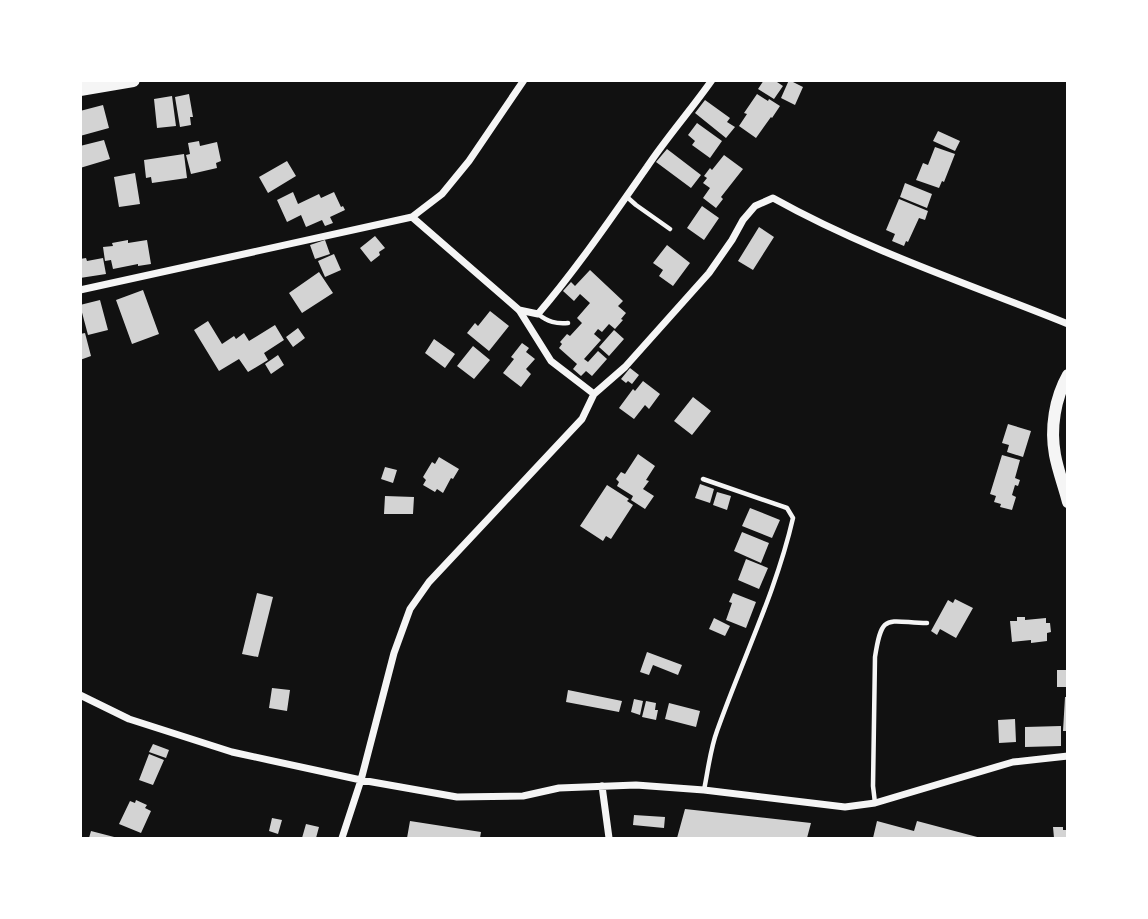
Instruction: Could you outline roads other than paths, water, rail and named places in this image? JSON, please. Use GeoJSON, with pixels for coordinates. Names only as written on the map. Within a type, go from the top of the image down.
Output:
{"type":"FeatureCollection","features":[{"type":"Feature","properties":{"kind":"main road"},"geometry":{"type":"LineString","coordinates":[[80,89],[133,80]]}},
{"type":"Feature","properties":{"kind":"street"},"geometry":{"type":"LineString","coordinates":[[80,290],[412,217],[442,194],[469,161],[524,80]]}},
{"type":"Feature","properties":{"kind":"street"},"geometry":{"type":"LineString","coordinates":[[519,310],[538,314],[568,280],[712,80]]}},
{"type":"Feature","properties":{"kind":"street"},"geometry":{"type":"LineString","coordinates":[[342,838],[361,780],[394,653],[410,609],[429,582],[582,419],[594,394],[625,368],[709,273],[755,206],[773,198],[878,249],[1068,324]]}},
{"type":"Feature","properties":{"kind":"street"},"geometry":{"type":"LineString","coordinates":[[412,217],[519,310],[551,360],[594,394]]}},
{"type":"Feature","properties":{"kind":"street"},"geometry":{"type":"LineString","coordinates":[[1068,375],[1055,406],[1053,429],[1054,453],[1068,502]]}},
{"type":"Feature","properties":{"kind":"street"},"geometry":{"type":"LineString","coordinates":[[80,695],[129,719],[232,752],[361,780],[457,797],[523,796],[559,788],[636,785],[704,790],[845,807],[876,803],[1013,762],[1068,756]]}},
{"type":"Feature","properties":{"kind":"street"},"geometry":{"type":"LineString","coordinates":[[602,786],[609,838]]}},
{"type":"Feature","properties":{"kind":"lane"},"geometry":{"type":"LineString","coordinates":[[626,197],[670,229]]}},
{"type":"Feature","properties":{"kind":"lane"},"geometry":{"type":"LineString","coordinates":[[538,314],[547,321],[568,323]]}},
{"type":"Feature","properties":{"kind":"lane"},"geometry":{"type":"LineString","coordinates":[[704,479],[787,508],[793,518],[786,549],[761,620],[716,734],[704,790]]}},
{"type":"Feature","properties":{"kind":"lane"},"geometry":{"type":"LineString","coordinates":[[876,803],[873,786],[875,657],[881,627],[889,621],[927,623]]}}]}
